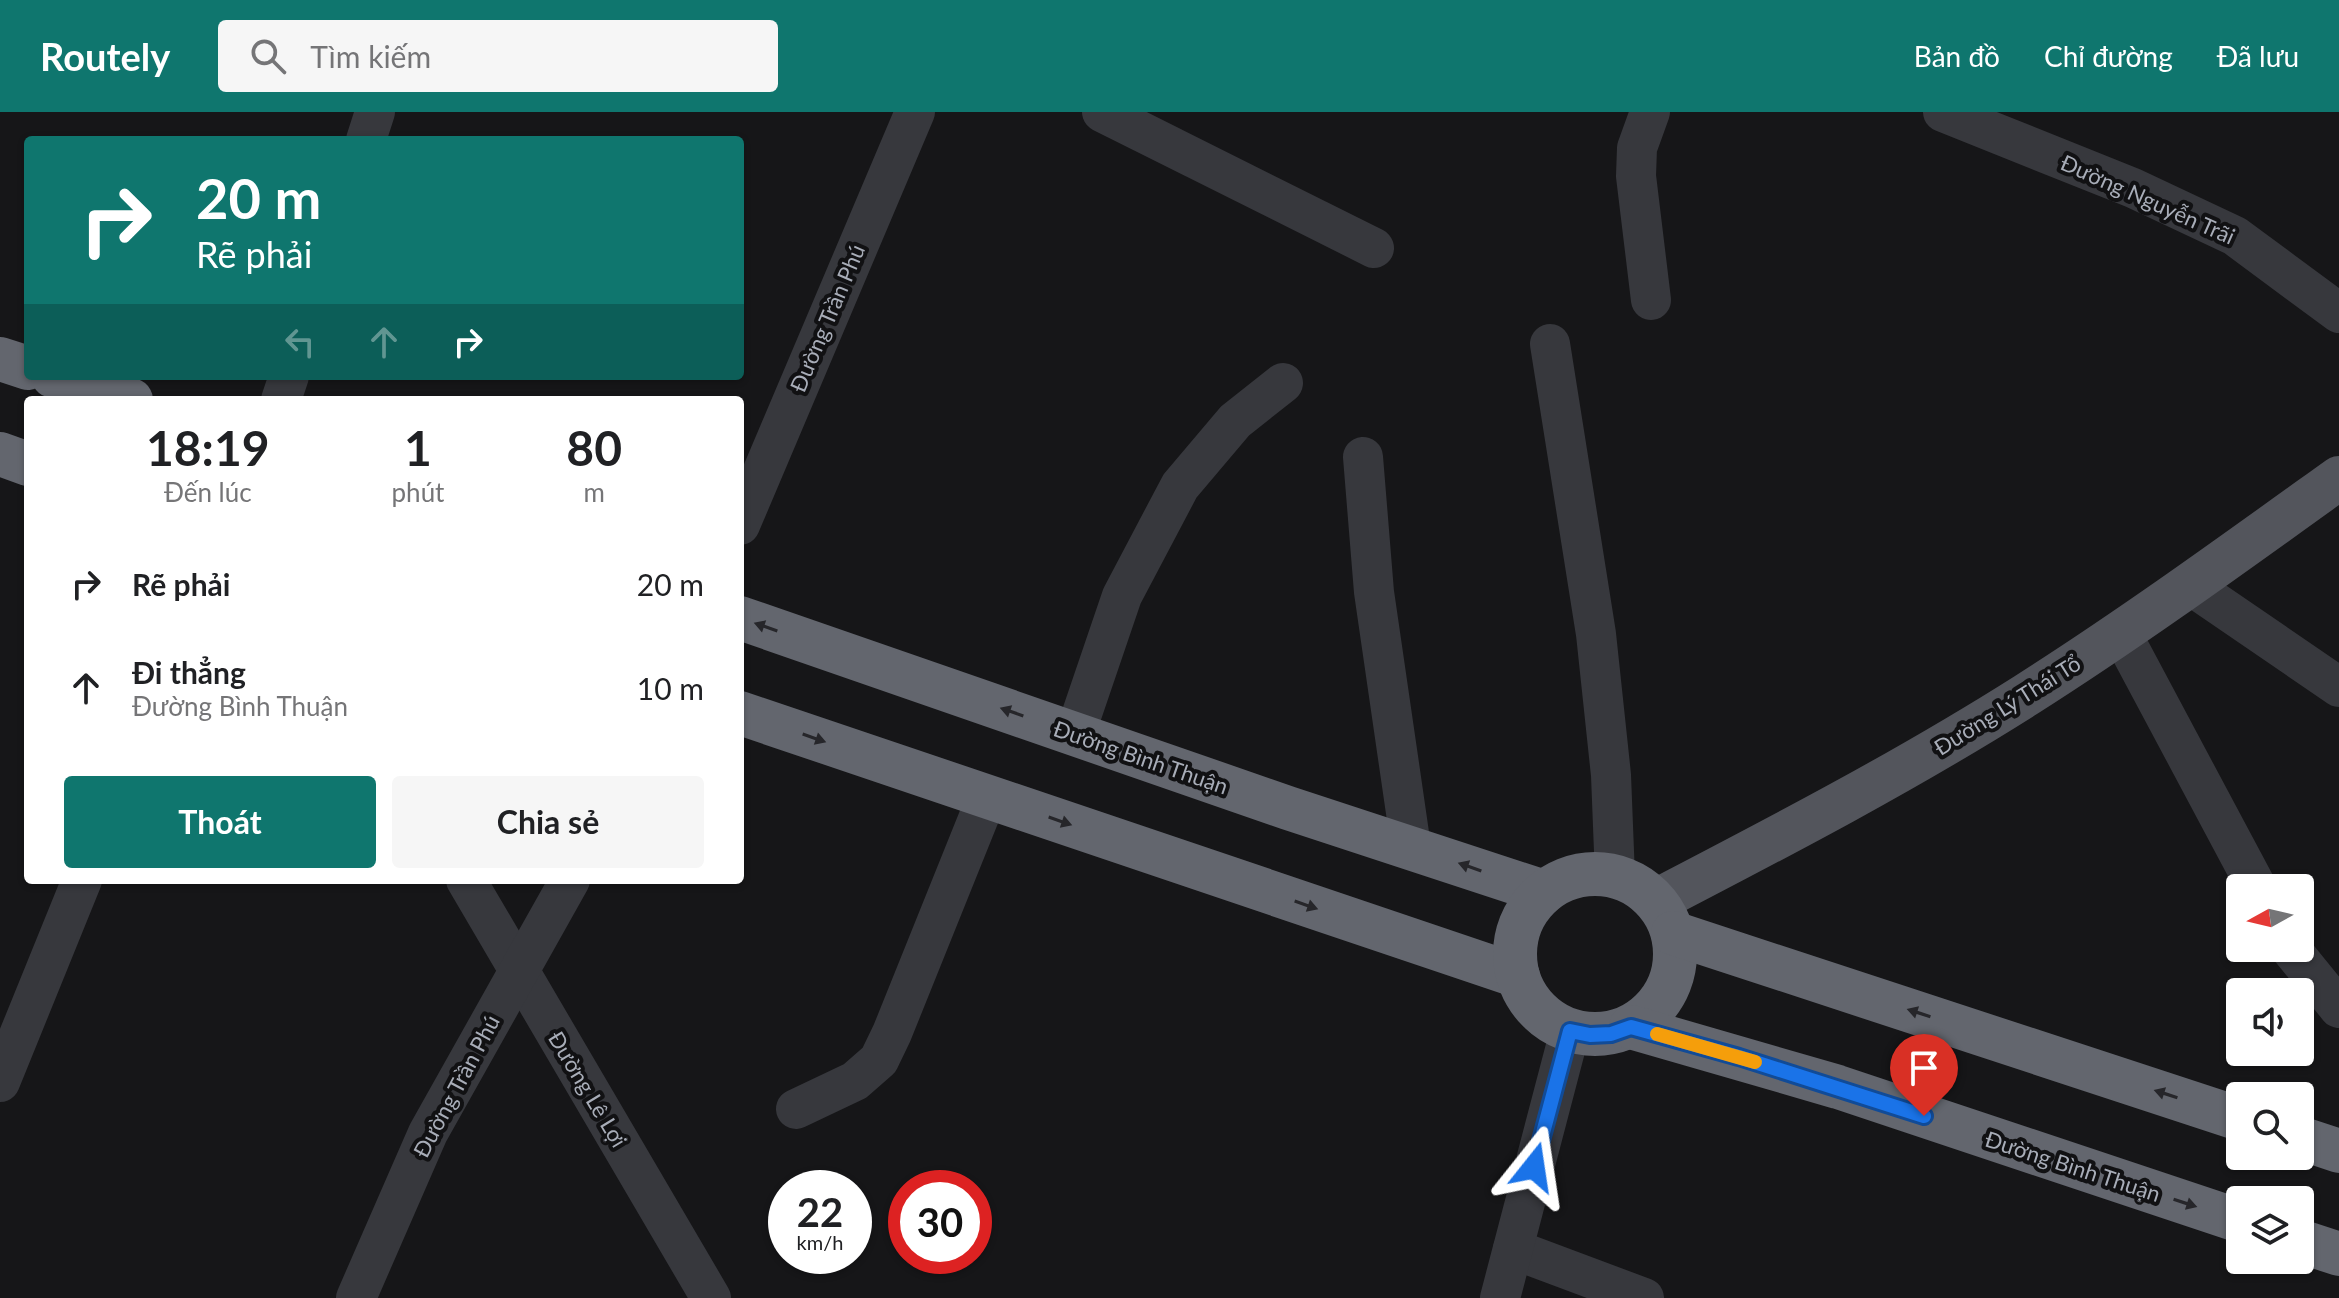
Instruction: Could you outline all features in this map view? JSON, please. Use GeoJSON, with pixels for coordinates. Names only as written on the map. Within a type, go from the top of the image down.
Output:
{"type":"FeatureCollection","features":[{"type":"Feature","properties":{"kind":"highway"},"geometry":{"type":"LineString","coordinates":[[0,359],[24,367]]}},
{"type":"Feature","properties":{"kind":"highway"},"geometry":{"type":"LineString","coordinates":[[66,380],[118,396]]}},
{"type":"Feature","properties":{"kind":"highway"},"geometry":{"type":"LineString","coordinates":[[0,454],[24,463]]}},
{"type":"Feature","properties":{"kind":"highway","name":"Đường Bình Thuận"},"geometry":{"type":"LineString","coordinates":[[744,619],[1288,808],[1544,892]]}},
{"type":"Feature","properties":{"kind":"highway"},"geometry":{"type":"LineString","coordinates":[[744,714],[1518,976]]}},
{"type":"Feature","properties":{"kind":"highway"},"geometry":{"type":"LineString","coordinates":[[1589,874],[1615,877],[1636,885],[1664,917],[1675,955],[1672,977],[1664,998],[1650,1014],[1631,1027],[1611,1034],[1590,1035],[1570,1031],[1547,1019],[1529,1000],[1518,976],[1515,953],[1519,930],[1529,909],[1544,892],[1565,879],[1589,874]]}},
{"type":"Feature","properties":{"kind":"highway"},"geometry":{"type":"LineString","coordinates":[[1664,917],[2226,1114]]}},
{"type":"Feature","properties":{"kind":"highway","name":"Đường Bình Thuận"},"geometry":{"type":"LineString","coordinates":[[1631,1027],[1838,1087],[2226,1216]]}},
{"type":"Feature","properties":{"kind":"highway"},"geometry":{"type":"LineString","coordinates":[[2314,1143],[2339,1151]]}},
{"type":"Feature","properties":{"kind":"highway"},"geometry":{"type":"LineString","coordinates":[[2314,1246],[2339,1254]]}},
{"type":"Feature","properties":{"kind":"main road","name":"Đường Lý Thái Tổ"},"geometry":{"type":"LineString","coordinates":[[1664,917],[2121,633],[2339,478]]}},
{"type":"Feature","properties":{"kind":"street"},"geometry":{"type":"LineString","coordinates":[[367,136],[375,112]]}},
{"type":"Feature","properties":{"kind":"street","name":"Đường Trần Phú"},"geometry":{"type":"LineString","coordinates":[[744,516],[915,112]]}},
{"type":"Feature","properties":{"kind":"street"},"geometry":{"type":"LineString","coordinates":[[1102,112],[1374,248]]}},
{"type":"Feature","properties":{"kind":"street"},"geometry":{"type":"LineString","coordinates":[[1650,112],[1637,148],[1636,176],[1651,300]]}},
{"type":"Feature","properties":{"kind":"street","name":"Đường Nguyễn Trãi"},"geometry":{"type":"LineString","coordinates":[[1943,112],[2133,188],[2235,236],[2339,313]]}},
{"type":"Feature","properties":{"kind":"street"},"geometry":{"type":"LineString","coordinates":[[1550,344],[1596,634],[1611,775],[1615,877]]}},
{"type":"Feature","properties":{"kind":"street"},"geometry":{"type":"LineString","coordinates":[[1075,734],[1122,596],[1180,486],[1235,421],[1283,383]]}},
{"type":"Feature","properties":{"kind":"street"},"geometry":{"type":"LineString","coordinates":[[1363,457],[1374,592],[1411,847]]}},
{"type":"Feature","properties":{"kind":"street"},"geometry":{"type":"LineString","coordinates":[[2190,585],[2339,687]]}},
{"type":"Feature","properties":{"kind":"street"},"geometry":{"type":"LineString","coordinates":[[2121,633],[2250,874]]}},
{"type":"Feature","properties":{"kind":"street"},"geometry":{"type":"LineString","coordinates":[[796,1109],[855,1081],[879,1060],[987,797]]}},
{"type":"Feature","properties":{"kind":"street"},"geometry":{"type":"LineString","coordinates":[[0,1082],[80,884]]}},
{"type":"Feature","properties":{"kind":"street","name":"Đường Lê Lợi"},"geometry":{"type":"LineString","coordinates":[[468,884],[711,1298]]}},
{"type":"Feature","properties":{"kind":"street","name":"Đường Trần Phú"},"geometry":{"type":"LineString","coordinates":[[356,1298],[428,1133],[568,884]]}},
{"type":"Feature","properties":{"kind":"street"},"geometry":{"type":"LineString","coordinates":[[2301,962],[2339,1008]]}},
{"type":"Feature","properties":{"kind":"street"},"geometry":{"type":"LineString","coordinates":[[1500,1298],[1570,1031]]}},
{"type":"Feature","properties":{"kind":"street"},"geometry":{"type":"LineString","coordinates":[[1513,1249],[1644,1298]]}},
{"type":"Feature","properties":{"kind":"slow traffic"},"geometry":{"type":"LineString","coordinates":[[1657,1034],[1755,1062]]}},
{"type":"Feature","properties":{"kind":"route"},"geometry":{"type":"LineString","coordinates":[[1534,1167],[1570,1031],[1590,1035],[1611,1034],[1631,1027],[1838,1087],[1924,1116]]}}]}
